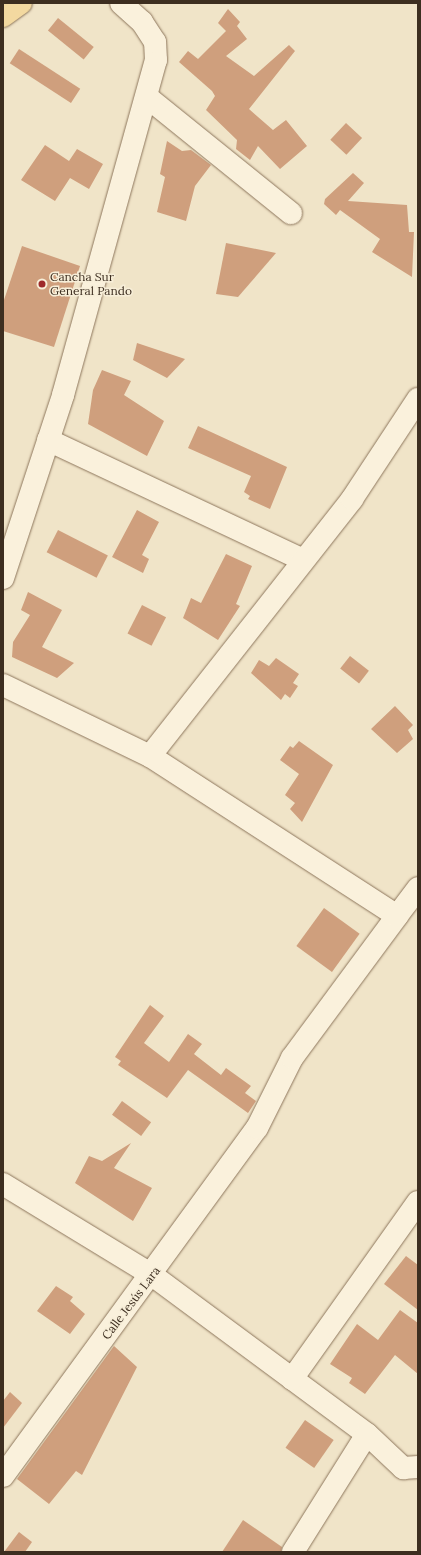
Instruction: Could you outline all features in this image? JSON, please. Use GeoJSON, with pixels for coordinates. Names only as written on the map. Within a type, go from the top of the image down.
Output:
{"type":"FeatureCollection","features":[{"type":"Feature","properties":{"kind":"main road"},"geometry":{"type":"LineString","coordinates":[[3,16],[21,3]]}},
{"type":"Feature","properties":{"kind":"street"},"geometry":{"type":"LineString","coordinates":[[3,578],[48,440],[147,97],[156,60],[155,42],[142,22],[121,3]]}},
{"type":"Feature","properties":{"kind":"street"},"geometry":{"type":"LineString","coordinates":[[147,97],[291,214]]}},
{"type":"Feature","properties":{"kind":"street"},"geometry":{"type":"LineString","coordinates":[[150,756],[352,499],[418,399]]}},
{"type":"Feature","properties":{"kind":"street"},"geometry":{"type":"LineString","coordinates":[[48,440],[304,560]]}},
{"type":"Feature","properties":{"kind":"street"},"geometry":{"type":"LineString","coordinates":[[3,684],[150,756],[396,916]]}},
{"type":"Feature","properties":{"kind":"street","name":"Calle Jesús Lara"},"geometry":{"type":"LineString","coordinates":[[3,1476],[152,1275],[257,1128],[292,1058],[418,888]]}},
{"type":"Feature","properties":{"kind":"street"},"geometry":{"type":"LineString","coordinates":[[3,1184],[152,1275],[367,1434],[404,1468],[418,1467]]}},
{"type":"Feature","properties":{"kind":"street"},"geometry":{"type":"LineString","coordinates":[[292,1379],[418,1202]]}},
{"type":"Feature","properties":{"kind":"street"},"geometry":{"type":"LineString","coordinates":[[293,1552],[367,1434]]}},
{"type":"Feature","properties":{"kind":"building"},"geometry":{"type":"Polygon","coordinates":[[[228,9],[240,22],[237,26],[247,39],[226,56],[254,76],[289,45],[295,51],[249,109],[273,130],[286,120],[307,146],[280,169],[258,146],[250,160],[236,149],[237,140],[206,110],[215,96],[212,91],[179,62],[188,51],[198,59],[226,31],[218,23],[228,9]]]}},
{"type":"Feature","properties":{"kind":"building"},"geometry":{"type":"Polygon","coordinates":[[[58,18],[94,47],[84,59],[48,30],[58,18]]]}},
{"type":"Feature","properties":{"kind":"building"},"geometry":{"type":"Polygon","coordinates":[[[19,49],[80,89],[71,103],[10,63],[19,49]]]}},
{"type":"Feature","properties":{"kind":"building"},"geometry":{"type":"Polygon","coordinates":[[[346,123],[362,138],[346,155],[330,140],[346,123]]]}},
{"type":"Feature","properties":{"kind":"building"},"geometry":{"type":"Polygon","coordinates":[[[167,141],[182,151],[191,150],[211,165],[195,186],[186,221],[157,212],[165,177],[160,174],[167,141]]]}},
{"type":"Feature","properties":{"kind":"building"},"geometry":{"type":"Polygon","coordinates":[[[45,145],[69,161],[77,149],[103,164],[89,189],[70,178],[55,201],[21,180],[45,145]]]}},
{"type":"Feature","properties":{"kind":"building"},"geometry":{"type":"Polygon","coordinates":[[[353,173],[364,183],[348,201],[407,205],[409,232],[414,232],[412,277],[372,252],[380,239],[340,210],[336,215],[324,204],[325,199],[353,173]]]}},
{"type":"Feature","properties":{"kind":"building"},"geometry":{"type":"Polygon","coordinates":[[[226,243],[276,253],[238,297],[216,294],[226,243]]]}},
{"type":"Feature","properties":{"kind":"building","name":"Cancha Sur General Pando"},"geometry":{"type":"Polygon","coordinates":[[[22,246],[80,266],[54,347],[3,331],[3,303],[22,246]]]}},
{"type":"Feature","properties":{"kind":"building"},"geometry":{"type":"Polygon","coordinates":[[[137,343],[185,359],[167,378],[133,360],[137,343]]]}},
{"type":"Feature","properties":{"kind":"building"},"geometry":{"type":"Polygon","coordinates":[[[102,370],[131,381],[124,395],[164,421],[147,456],[88,424],[93,390],[102,370]]]}},
{"type":"Feature","properties":{"kind":"building"},"geometry":{"type":"Polygon","coordinates":[[[198,426],[287,467],[270,509],[248,499],[250,496],[244,492],[251,476],[188,448],[198,426]]]}},
{"type":"Feature","properties":{"kind":"building"},"geometry":{"type":"Polygon","coordinates":[[[137,510],[159,522],[142,555],[149,559],[143,573],[112,557],[137,510]]]}},
{"type":"Feature","properties":{"kind":"building"},"geometry":{"type":"Polygon","coordinates":[[[58,530],[108,555],[97,578],[47,552],[58,530]]]}},
{"type":"Feature","properties":{"kind":"building"},"geometry":{"type":"Polygon","coordinates":[[[226,554],[252,566],[236,604],[240,606],[218,640],[183,618],[191,598],[201,603],[226,554]]]}},
{"type":"Feature","properties":{"kind":"building"},"geometry":{"type":"Polygon","coordinates":[[[28,592],[62,610],[42,647],[74,663],[57,678],[12,657],[13,642],[30,615],[21,610],[28,592]]]}},
{"type":"Feature","properties":{"kind":"building"},"geometry":{"type":"Polygon","coordinates":[[[142,605],[166,617],[152,646],[127,634],[142,605]]]}},
{"type":"Feature","properties":{"kind":"building"},"geometry":{"type":"Polygon","coordinates":[[[350,656],[369,671],[359,683],[340,669],[350,656]]]}},
{"type":"Feature","properties":{"kind":"building"},"geometry":{"type":"Polygon","coordinates":[[[276,658],[299,674],[293,683],[298,686],[290,698],[285,694],[281,700],[251,673],[259,660],[269,666],[276,658]]]}},
{"type":"Feature","properties":{"kind":"building"},"geometry":{"type":"Polygon","coordinates":[[[395,706],[413,725],[408,730],[413,739],[397,753],[371,729],[395,706]]]}},
{"type":"Feature","properties":{"kind":"building"},"geometry":{"type":"Polygon","coordinates":[[[299,741],[333,765],[302,822],[290,809],[295,803],[285,795],[299,774],[280,760],[290,746],[293,748],[299,741]]]}},
{"type":"Feature","properties":{"kind":"building"},"geometry":{"type":"Polygon","coordinates":[[[324,908],[360,934],[332,972],[296,946],[324,908]]]}},
{"type":"Feature","properties":{"kind":"building"},"geometry":{"type":"Polygon","coordinates":[[[150,1005],[164,1016],[144,1043],[169,1062],[188,1034],[202,1044],[194,1054],[221,1075],[226,1068],[251,1086],[245,1093],[256,1101],[248,1113],[188,1070],[167,1098],[118,1065],[121,1061],[115,1057],[150,1005]]]}},
{"type":"Feature","properties":{"kind":"building"},"geometry":{"type":"Polygon","coordinates":[[[122,1101],[151,1122],[141,1136],[112,1115],[122,1101]]]}},
{"type":"Feature","properties":{"kind":"building"},"geometry":{"type":"Polygon","coordinates":[[[131,1143],[114,1168],[152,1188],[133,1221],[75,1183],[89,1156],[102,1161],[131,1143]]]}},
{"type":"Feature","properties":{"kind":"building"},"geometry":{"type":"Polygon","coordinates":[[[406,1256],[418,1265],[418,1310],[384,1284],[406,1256]]]}},
{"type":"Feature","properties":{"kind":"building"},"geometry":{"type":"Polygon","coordinates":[[[56,1286],[73,1297],[70,1301],[85,1314],[70,1334],[37,1311],[56,1286]]]}},
{"type":"Feature","properties":{"kind":"building"},"geometry":{"type":"Polygon","coordinates":[[[400,1310],[418,1323],[418,1374],[395,1355],[365,1394],[349,1383],[352,1378],[330,1364],[357,1324],[378,1340],[400,1310]]]}},
{"type":"Feature","properties":{"kind":"building"},"geometry":{"type":"Polygon","coordinates":[[[114,1346],[137,1367],[82,1475],[76,1471],[49,1504],[17,1479],[114,1346]]]}},
{"type":"Feature","properties":{"kind":"building"},"geometry":{"type":"Polygon","coordinates":[[[10,1392],[22,1403],[3,1428],[3,1401],[10,1392]]]}},
{"type":"Feature","properties":{"kind":"building"},"geometry":{"type":"Polygon","coordinates":[[[305,1420],[334,1440],[314,1468],[285,1448],[305,1420]]]}},
{"type":"Feature","properties":{"kind":"building"},"geometry":{"type":"Polygon","coordinates":[[[243,1520],[282,1547],[281,1552],[222,1552],[243,1520]]]}},
{"type":"Feature","properties":{"kind":"building"},"geometry":{"type":"Polygon","coordinates":[[[19,1532],[32,1542],[25,1552],[4,1552],[19,1532]]]}},
{"type":"Feature","properties":{"kind":"place","name":"Cancha Sur General Pando"},"geometry":{"type":"Point","coordinates":[42,284]}}]}
